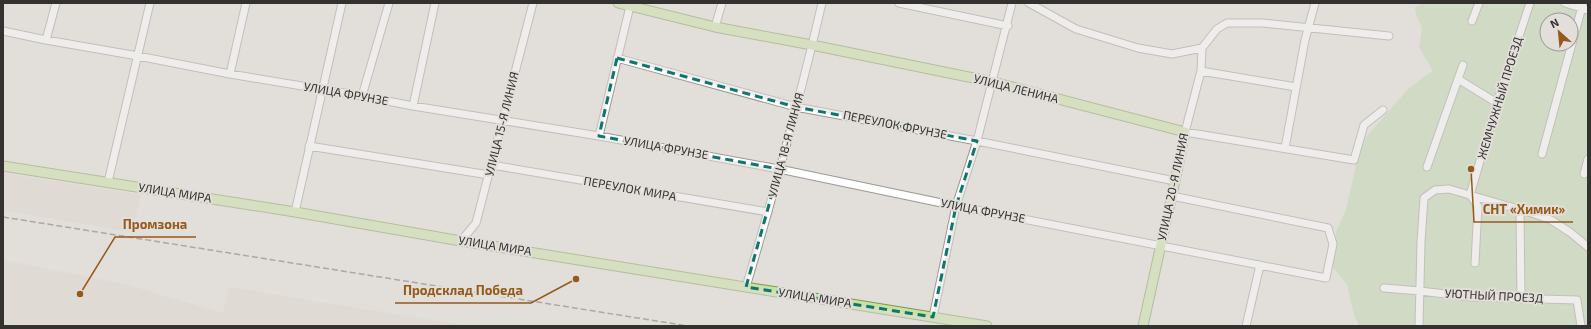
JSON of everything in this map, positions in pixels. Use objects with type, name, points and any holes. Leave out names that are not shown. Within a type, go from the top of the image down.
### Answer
[{"type":"main road","name":"УЛИЦА ЛЕНИНА","points":[[618,3],[715,27],[993,82],[1185,132]]},
{"type":"main road","name":"УЛИЦА 20-Я ЛИНИЯ","points":[[1143,326],[1185,132]]},
{"type":"main road","name":"УЛИЦА МИРА","points":[[3,166],[295,212],[461,241],[987,326]]},
{"type":"street","points":[[46,40],[56,3]]},
{"type":"street","points":[[108,182],[150,3]]},
{"type":"street","points":[[230,74],[246,3]]},
{"type":"street","points":[[295,212],[342,3]]},
{"type":"street","points":[[362,96],[388,3]]},
{"type":"street","points":[[413,106],[435,3]]},
{"type":"street","name":"УЛИЦА 15-Я ЛИНИЯ","points":[[461,241],[476,223],[533,3]]},
{"type":"street","points":[[715,27],[722,3]]},
{"type":"street","name":"УЛИЦА 18-Я ЛИНИЯ","points":[[746,287],[768,212],[822,3]]},
{"type":"street","points":[[900,3],[1008,26]]},
{"type":"street","points":[[933,317],[956,206],[977,141],[1008,26],[1012,3]]},
{"type":"street","points":[[1029,3],[1076,29],[1138,48],[1172,54],[1202,48],[1218,29],[1227,23],[1263,23],[1389,36]]},
{"type":"street","points":[[1285,148],[1308,28],[1315,3]]},
{"type":"street","points":[[1472,21],[1479,3]]},
{"type":"street","name":"ЖЕМЧУЖНЫЙ ПРОЕЗД","points":[[1470,195],[1497,102],[1530,3]]},
{"type":"street","points":[[1542,154],[1584,7],[1565,3]]},
{"type":"street","points":[[599,136],[630,6]]},
{"type":"street","name":"УЛИЦА ФРУНЗЕ","points":[[3,31],[230,74],[413,106],[599,136],[779,169],[956,206],[1326,278],[1333,244],[1328,228],[1172,196]]},
{"type":"street","name":"УЛИЦА 20-Я ЛИНИЯ","points":[[1185,132],[1200,71],[1202,48]]},
{"type":"street","name":"ПЕРЕУЛОК ФРУНЗЕ","points":[[617,58],[796,107],[977,141],[1175,181]]},
{"type":"street","points":[[1427,167],[1463,65]]},
{"type":"street","points":[[1200,71],[1296,87]]},
{"type":"street","points":[[1458,79],[1497,102]]},
{"type":"street","name":"УЛИЦА ЛЕНИНА","points":[[1185,132],[1354,160],[1364,125],[1383,110]]},
{"type":"street","points":[[309,146],[489,175]]},
{"type":"street","points":[[1584,174],[1588,160]]},
{"type":"street","name":"ПЕРЕУЛОК МИРА","points":[[492,165],[768,212]]},
{"type":"street","points":[[1419,326],[1421,242],[1424,198],[1435,190],[1449,189],[1551,220],[1571,233],[1588,247]]},
{"type":"street","points":[[1470,195],[1478,206],[1475,263]]},
{"type":"street","points":[[1520,210],[1521,299]]},
{"type":"street","points":[[1246,326],[1260,265]]},
{"type":"street","name":"УЮТНЫЙ ПРОЕЗД","points":[[1384,288],[1471,297],[1577,300],[1581,326]]},
{"type":"highlighted area","points":[[617,58],[796,107],[977,141],[956,206],[933,317],[746,287],[779,169],[599,136]]},
{"type":"shaded area","points":[[3,173],[141,195],[132,232],[3,210]]},
{"type":"shaded area","points":[[3,260],[124,284],[223,313],[229,287],[469,326],[9,326],[3,325]]},
{"type":"green space","points":[[1424,3],[1588,3],[1588,326],[1359,326],[1354,315],[1347,284],[1331,265],[1336,232],[1346,210],[1357,160],[1366,137],[1407,90],[1433,71],[1419,47],[1422,28],[1416,15],[1415,7]]},
{"type":"railway","points":[[3,217],[688,326]]},
{"type":"place","name":"СНТ «Химик»","points":[[1471,169]]},
{"type":"place","name":"Продсклад Победа","points":[[576,279]]},
{"type":"place","name":"Промзона","points":[[80,294]]}]
